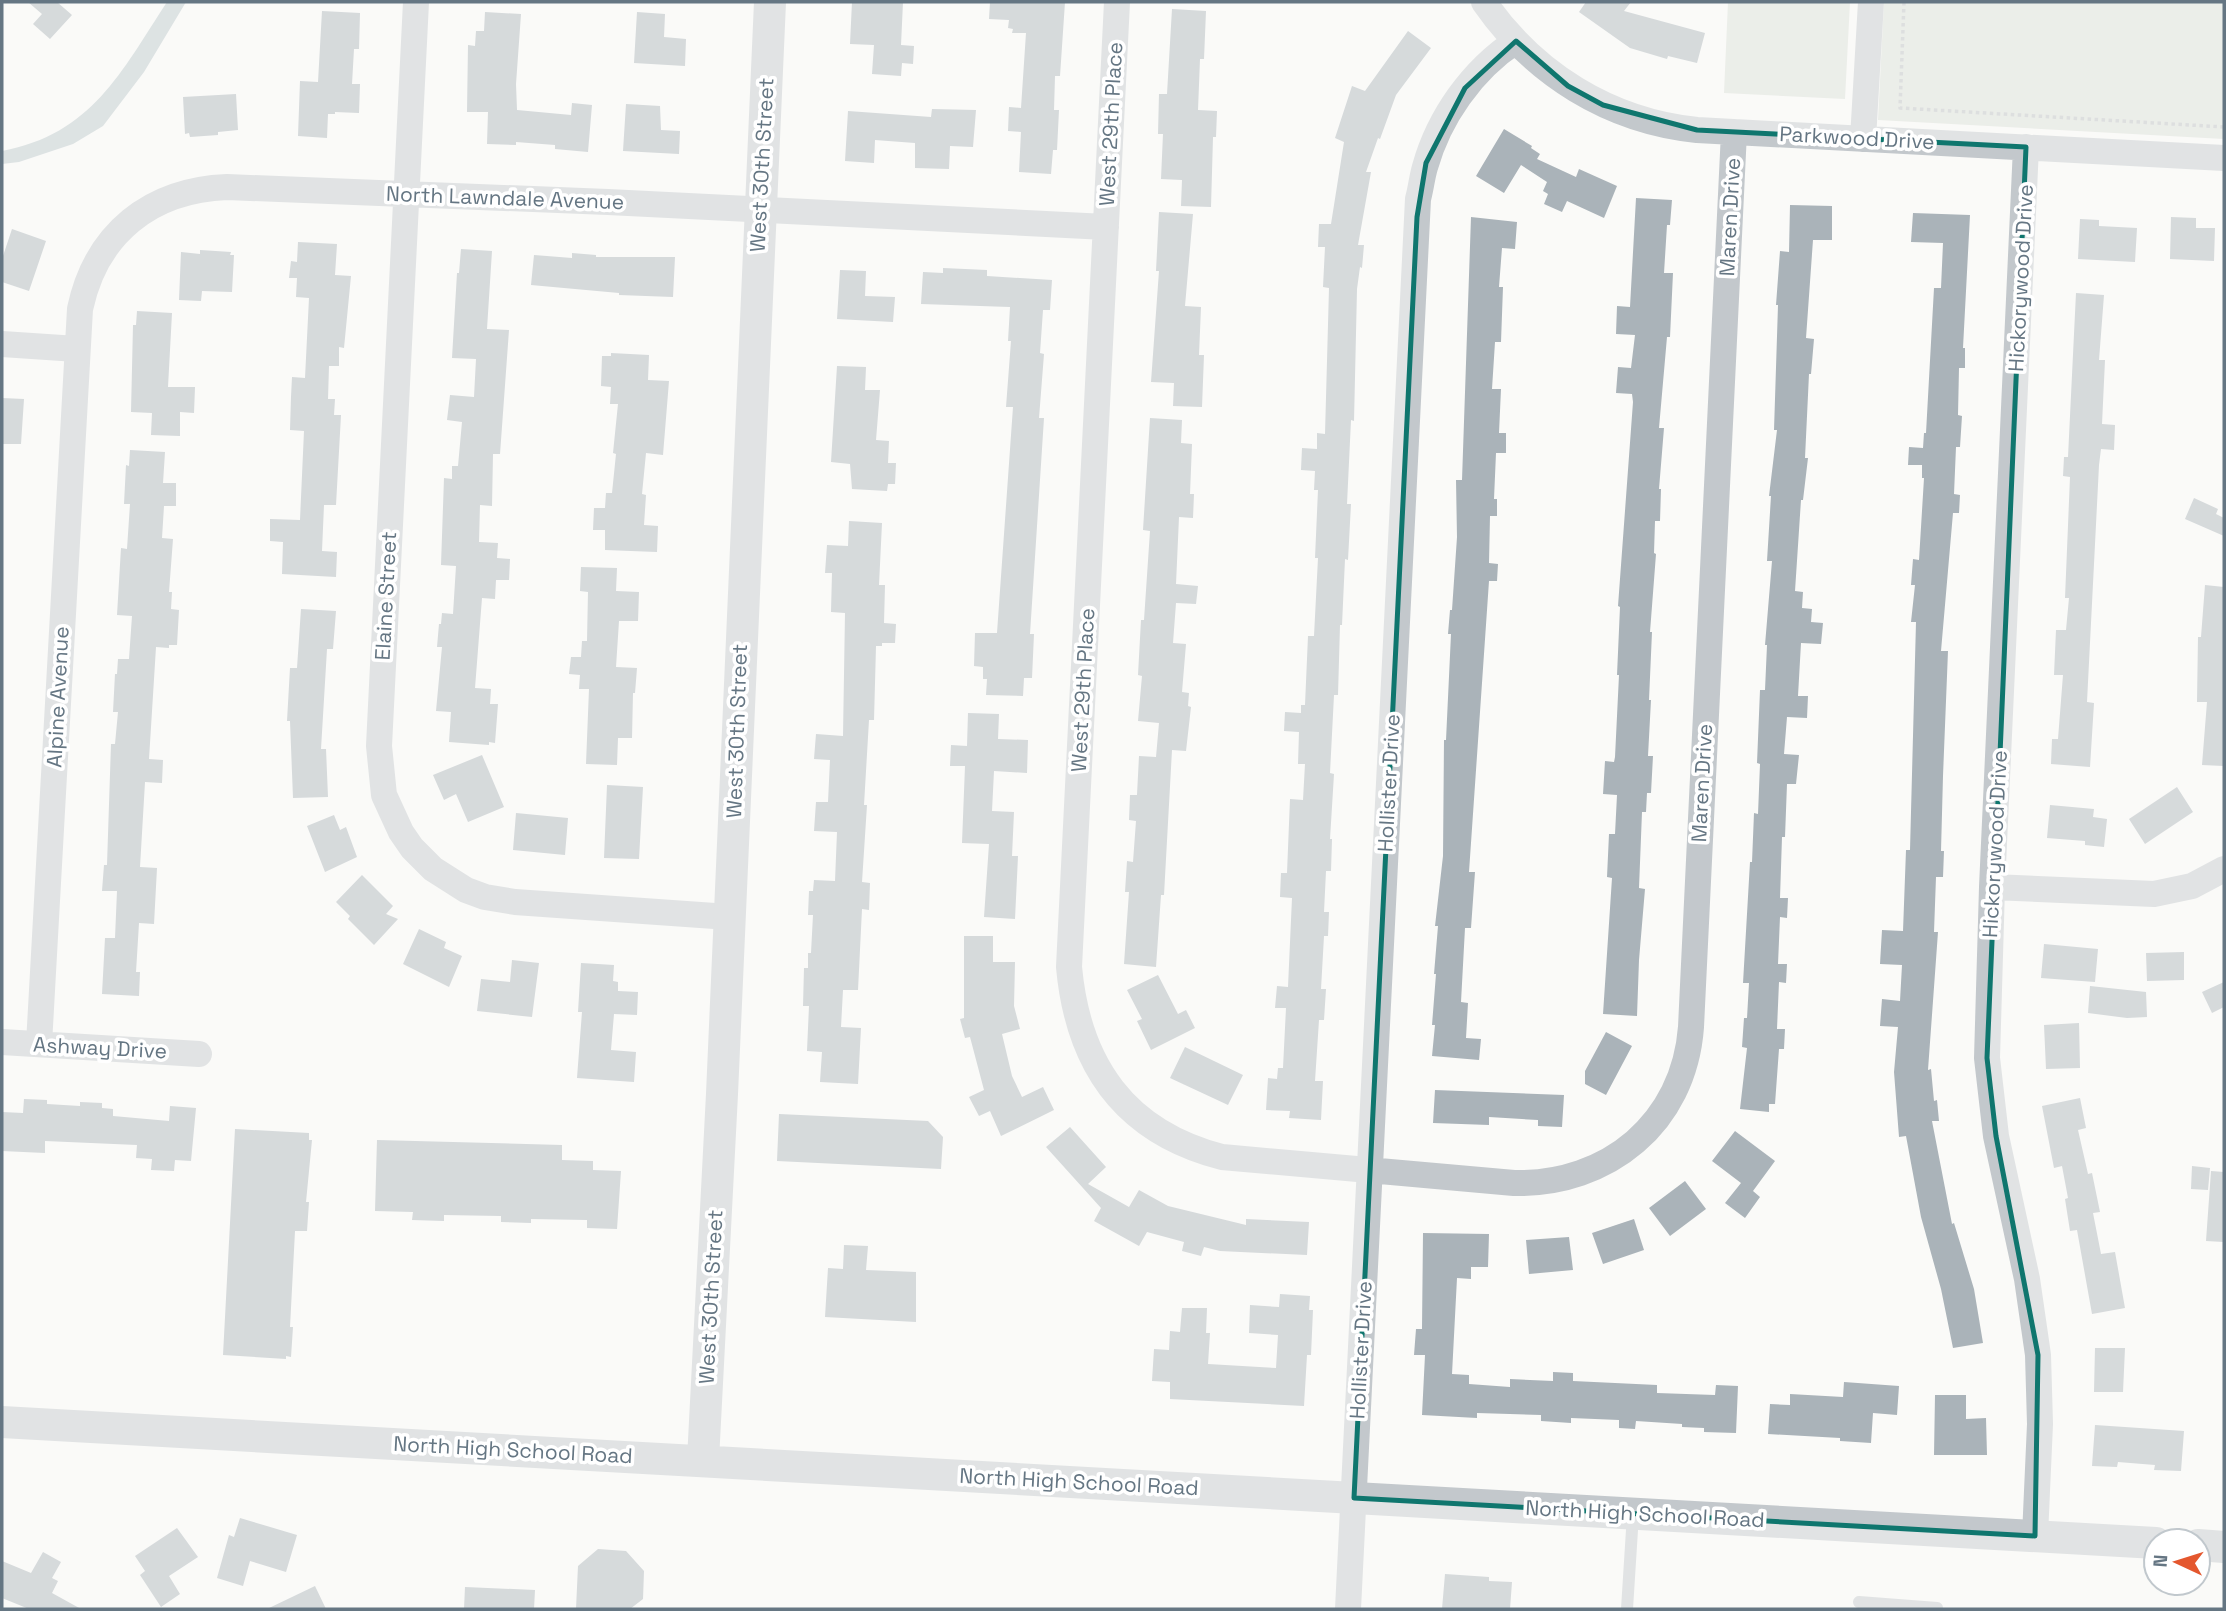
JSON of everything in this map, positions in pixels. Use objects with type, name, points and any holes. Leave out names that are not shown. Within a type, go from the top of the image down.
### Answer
[{"type":"street","name":"Elaine Street","points":[[416,2],[379,746],[384,795],[396,823],[412,848],[433,869],[458,886],[485,897],[515,902],[729,917]]},
{"type":"street","name":"West 30th Street","points":[[703,1460],[770,2]]},
{"type":"street","name":"West 29th Place","points":[[1117,2],[1069,967],[1072,997],[1081,1034],[1098,1070],[1115,1093],[1143,1120],[1177,1141],[1203,1152],[1243,1161],[1370,1171]]},
{"type":"street","points":[[1484,2],[1516,41]]},
{"type":"street","points":[[1863,139],[1871,2]]},
{"type":"street","name":"Parkwood Drive","points":[[1516,41],[1536,62],[1568,86],[1620,113],[1668,126],[1734,132],[2224,158]]},
{"type":"street","name":"Hollister Drive","points":[[1348,1609],[1418,199],[1426,163],[1444,120],[1465,88],[1485,66],[1516,41]]},
{"type":"street","name":"Maren Drive","points":[[1370,1171],[1514,1183],[1572,1177],[1624,1152],[1646,1132],[1669,1101],[1685,1065],[1691,1027],[1734,132]]},
{"type":"street","name":"Hickorywood Drive","points":[[2026,147],[1992,887],[1987,1058],[1996,1136],[2030,1293],[2038,1355],[2040,1424],[2035,1536]]},
{"type":"street","name":"North Lawndale Avenue","points":[[77,349],[82,299],[99,258],[127,222],[161,202],[188,192],[227,187],[759,209],[1106,227]]},
{"type":"street","points":[[2,344],[77,349]]},
{"type":"street","name":"Alpine Avenue","points":[[39,1044],[77,349]]},
{"type":"street","points":[[1992,887],[2154,894],[2192,886],[2224,869]]},
{"type":"street","name":"Ashway Drive","points":[[2,1042],[199,1054]]},
{"type":"street","name":"North High School Road","points":[[2,1422],[2142,1542]]},
{"type":"lane","points":[[1627,1609],[1633,1514]]},
{"type":"lane","points":[[1859,1602],[1937,1608]]},
{"type":"path","points":[[1904,2],[1900,108],[2224,128]]},
{"type":"highlighted area","points":[[1516,41],[1568,86],[1603,105],[1697,130],[2026,147],[1987,1058],[1996,1136],[2038,1355],[2035,1536],[1354,1498],[1417,217],[1426,163],[1465,88]]},
{"type":"shaded area","points":[[167,2],[186,2],[144,72],[103,126],[73,144],[19,162],[2,164],[2,151],[33,143],[82,115],[118,75]]},
{"type":"shaded area","points":[[1728,2],[1850,2],[1845,99],[1724,93]]},
{"type":"shaded area","points":[[1884,2],[2224,2],[2224,139],[1878,120]]},
{"type":"building","points":[[28,2],[57,2],[72,15],[50,39],[33,24],[42,14]]},
{"type":"building","points":[[852,2],[903,2],[901,45],[914,46],[913,64],[902,63],[901,76],[872,74],[874,45],[850,44]]},
{"type":"building","points":[[990,2],[1065,2],[1060,76],[1055,76],[1054,110],[1059,110],[1057,150],[1053,150],[1051,174],[1019,172],[1021,132],[1008,131],[1009,107],[1021,108],[1026,33],[1012,33],[1013,29],[1008,28],[1009,20],[989,19]]},
{"type":"building","points":[[1586,2],[1631,2],[1624,11],[1705,33],[1697,63],[1668,56],[1667,59],[1630,48],[1579,12]]},
{"type":"building","points":[[1172,9],[1206,11],[1204,59],[1200,59],[1198,110],[1217,111],[1216,137],[1213,137],[1211,207],[1181,206],[1182,180],[1161,179],[1163,134],[1158,134],[1159,94],[1167,94]]},
{"type":"building","points":[[322,11],[360,13],[359,49],[354,49],[352,84],[360,84],[359,113],[328,114],[327,138],[298,136],[300,81],[318,82]]},
{"type":"building","points":[[485,12],[521,14],[517,110],[571,115],[572,103],[592,105],[588,152],[555,149],[555,145],[516,142],[516,145],[487,144],[488,112],[467,112],[468,45],[475,46],[476,31],[484,31]]},
{"type":"building","points":[[637,12],[665,14],[664,37],[686,39],[685,66],[634,63]]},
{"type":"building","points":[[1408,31],[1431,48],[1396,95],[1380,139],[1378,138],[1366,172],[1371,172],[1358,245],[1364,245],[1357,289],[1354,421],[1351,420],[1347,504],[1351,504],[1340,625],[1338,695],[1334,695],[1330,773],[1334,774],[1331,871],[1326,871],[1324,912],[1329,912],[1328,936],[1324,936],[1321,989],[1326,989],[1324,1020],[1319,1020],[1315,1081],[1323,1081],[1321,1120],[1289,1118],[1290,1111],[1266,1110],[1268,1078],[1277,1079],[1278,1068],[1283,1068],[1286,1008],[1275,1008],[1277,986],[1288,987],[1292,898],[1280,897],[1281,873],[1287,873],[1290,799],[1303,800],[1305,764],[1298,764],[1299,732],[1284,731],[1285,712],[1301,713],[1301,705],[1305,705],[1308,636],[1314,636],[1318,490],[1314,490],[1315,471],[1301,470],[1302,448],[1317,449],[1317,433],[1325,434],[1329,288],[1323,287],[1325,247],[1318,247],[1319,224],[1331,224],[1344,142],[1335,138],[1352,86],[1365,91]]},
{"type":"building","points":[[236,94],[238,130],[218,132],[218,135],[190,137],[189,133],[185,134],[183,97]]},
{"type":"building","points":[[626,104],[660,106],[661,130],[680,131],[679,154],[623,151]]},
{"type":"building","points":[[932,109],[976,110],[973,147],[950,146],[949,169],[915,168],[915,143],[875,140],[874,163],[845,161],[848,111],[931,117]]},
{"type":"building","points":[[1504,129],[1532,146],[1531,148],[1540,154],[1537,159],[1576,177],[1579,169],[1617,186],[1604,218],[1567,201],[1562,212],[1544,204],[1548,194],[1543,191],[1547,182],[1521,165],[1504,193],[1476,176]]},
{"type":"building","points":[[1636,198],[1672,200],[1670,225],[1667,225],[1664,273],[1673,273],[1670,337],[1667,337],[1659,428],[1664,428],[1659,489],[1660,521],[1655,521],[1656,554],[1650,632],[1648,756],[1653,756],[1651,793],[1647,793],[1646,812],[1642,812],[1639,888],[1645,889],[1637,1016],[1603,1014],[1612,878],[1607,877],[1609,834],[1615,834],[1617,795],[1603,794],[1605,761],[1614,762],[1615,757],[1619,675],[1618,606],[1633,402],[1632,394],[1616,393],[1618,367],[1631,368],[1635,335],[1616,334],[1617,306],[1630,307]]},
{"type":"building","points":[[1790,205],[1832,206],[1832,240],[1813,240],[1806,338],[1814,339],[1809,374],[1805,458],[1808,458],[1801,500],[1795,591],[1803,592],[1802,608],[1812,609],[1811,622],[1823,623],[1821,644],[1801,643],[1798,696],[1808,696],[1807,718],[1787,717],[1784,754],[1799,755],[1796,784],[1787,784],[1785,837],[1782,837],[1780,898],[1788,898],[1787,918],[1780,917],[1778,964],[1787,964],[1786,983],[1779,982],[1777,1029],[1785,1029],[1784,1049],[1779,1049],[1775,1104],[1769,1104],[1769,1112],[1740,1109],[1747,1048],[1742,1047],[1749,983],[1743,983],[1754,813],[1758,814],[1760,690],[1765,690],[1765,645],[1772,561],[1767,561],[1769,496],[1777,430],[1774,430],[1776,305],[1780,251],[1789,252]]},
{"type":"building","points":[[1159,212],[1193,214],[1185,306],[1201,307],[1199,355],[1204,355],[1202,407],[1173,406],[1174,383],[1151,382],[1159,271],[1156,271]]},
{"type":"building","points":[[1913,213],[1970,215],[1963,348],[1965,368],[1959,368],[1958,415],[1962,416],[1960,447],[1956,447],[1954,494],[1960,495],[1959,513],[1953,513],[1941,651],[1948,651],[1941,851],[1944,851],[1943,877],[1936,877],[1934,932],[1938,932],[1928,1070],[1931,1069],[1934,1101],[1937,1100],[1939,1121],[1932,1121],[1952,1224],[1954,1223],[1974,1289],[1983,1343],[1953,1348],[1941,1289],[1921,1217],[1906,1136],[1899,1137],[1894,1072],[1898,1027],[1880,1026],[1882,999],[1900,1001],[1902,965],[1880,964],[1882,930],[1903,931],[1906,850],[1910,850],[1916,622],[1911,622],[1915,585],[1911,585],[1913,559],[1919,560],[1924,478],[1922,465],[1908,465],[1909,447],[1923,448],[1926,433],[1934,288],[1941,288],[1943,243],[1911,242]]},
{"type":"building","points":[[1471,217],[1517,222],[1515,249],[1502,248],[1499,287],[1503,287],[1501,342],[1495,342],[1492,389],[1501,389],[1499,433],[1506,433],[1506,453],[1496,453],[1494,499],[1497,499],[1497,516],[1490,516],[1489,563],[1498,564],[1497,581],[1489,581],[1469,872],[1475,872],[1471,928],[1465,928],[1461,1002],[1468,1003],[1466,1038],[1481,1039],[1479,1060],[1432,1056],[1438,926],[1435,926],[1443,856],[1444,740],[1451,634],[1448,634],[1457,537],[1456,480],[1462,480]]},
{"type":"building","points":[[2171,217],[2196,218],[2196,228],[2215,228],[2214,261],[2170,259]]},
{"type":"building","points":[[2080,219],[2099,220],[2099,226],[2137,228],[2135,262],[2078,259]]},
{"type":"building","points":[[12,229],[46,241],[29,291],[2,282],[2,259]]},
{"type":"building","points":[[298,242],[337,244],[335,275],[351,276],[344,348],[339,347],[339,366],[329,366],[328,399],[335,399],[334,415],[341,415],[336,505],[324,505],[322,551],[337,552],[336,577],[282,574],[283,542],[270,541],[270,519],[300,520],[304,431],[290,430],[291,397],[292,377],[305,378],[309,298],[296,297],[297,278],[289,278],[291,261],[297,262]]},
{"type":"building","points":[[461,249],[492,251],[487,329],[509,330],[500,454],[493,454],[492,506],[480,505],[479,542],[498,543],[497,558],[510,559],[509,580],[496,580],[495,599],[482,598],[475,688],[491,689],[490,704],[498,704],[495,743],[489,742],[489,745],[449,742],[451,712],[436,711],[442,647],[437,647],[439,624],[442,613],[453,614],[456,566],[441,565],[444,478],[452,479],[452,466],[458,466],[462,422],[447,420],[450,395],[474,397],[476,359],[452,358]]},
{"type":"building","points":[[200,250],[231,252],[230,255],[234,255],[232,292],[202,291],[201,301],[179,300],[181,252],[200,254]]},
{"type":"building","points":[[572,253],[596,257],[675,257],[673,297],[619,295],[531,285],[534,255],[572,258]]},
{"type":"building","points":[[943,268],[987,270],[987,276],[1052,280],[1050,310],[1043,310],[1040,353],[1044,354],[1039,418],[1044,418],[1030,634],[1034,634],[1032,678],[1024,678],[1023,696],[986,695],[987,679],[983,679],[983,667],[974,666],[975,633],[997,633],[1013,407],[1006,407],[1011,341],[1008,341],[1010,307],[921,304],[923,272],[943,273]]},
{"type":"building","points":[[840,270],[866,271],[865,296],[895,297],[893,322],[837,319]]},
{"type":"building","points":[[2076,293],[2104,295],[2099,360],[2105,360],[2102,424],[2115,425],[2114,450],[2101,449],[2099,465],[2087,702],[2094,703],[2090,767],[2051,764],[2052,739],[2058,739],[2063,675],[2054,675],[2056,630],[2066,630],[2069,598],[2065,598],[2070,477],[2063,476],[2064,457],[2068,457]]},
{"type":"building","points":[[137,311],[172,313],[168,387],[195,387],[194,413],[180,412],[180,436],[151,435],[152,413],[131,412],[133,325],[136,325]]},
{"type":"building","points":[[611,353],[649,355],[648,380],[669,381],[663,455],[646,453],[642,494],[646,495],[644,525],[658,526],[657,552],[605,550],[605,530],[593,530],[594,508],[605,508],[606,493],[612,493],[616,454],[613,453],[618,404],[610,404],[611,387],[601,386],[602,356],[611,356]]},
{"type":"building","points":[[837,366],[866,367],[865,390],[880,390],[876,440],[889,441],[888,463],[896,463],[895,484],[888,484],[887,491],[852,489],[850,464],[831,462]]},
{"type":"building","points":[[2,398],[24,399],[21,444],[2,444]]},
{"type":"building","points":[[1150,418],[1182,420],[1181,443],[1192,444],[1190,494],[1194,494],[1193,518],[1179,517],[1176,584],[1198,586],[1196,604],[1176,603],[1173,643],[1186,644],[1182,692],[1189,693],[1188,706],[1191,707],[1186,751],[1172,750],[1164,895],[1161,895],[1156,967],[1124,964],[1129,892],[1125,892],[1127,861],[1133,862],[1136,821],[1129,820],[1130,795],[1137,795],[1139,756],[1156,757],[1159,723],[1138,721],[1142,676],[1138,675],[1141,620],[1144,620],[1150,531],[1143,530]]},
{"type":"building","points":[[130,450],[165,452],[163,483],[176,483],[176,506],[164,506],[162,538],[173,539],[169,592],[172,592],[171,609],[179,610],[177,645],[169,645],[169,648],[156,647],[149,759],[163,760],[162,783],[145,782],[140,867],[157,868],[154,924],[139,923],[136,972],[140,972],[139,996],[102,994],[105,938],[115,938],[117,891],[102,891],[104,865],[107,865],[111,744],[115,744],[118,712],[113,712],[115,674],[118,659],[129,659],[132,616],[117,615],[121,548],[127,549],[130,504],[124,504],[126,465],[129,466]]},
{"type":"building","points":[[2194,498],[2218,509],[2216,514],[2224,518],[2224,536],[2185,519]]},
{"type":"building","points":[[849,521],[882,523],[879,585],[885,585],[884,623],[896,624],[895,643],[876,646],[874,720],[869,720],[864,805],[867,805],[862,882],[870,883],[869,910],[862,909],[858,990],[843,990],[841,1027],[861,1028],[858,1084],[820,1082],[822,1052],[807,1051],[809,1006],[803,1006],[804,968],[808,968],[808,953],[811,953],[813,915],[808,915],[809,891],[813,891],[814,880],[835,881],[837,832],[814,831],[816,802],[828,802],[830,760],[814,759],[816,734],[843,736],[845,613],[831,612],[832,573],[825,573],[827,545],[848,546]]},
{"type":"building","points":[[581,567],[617,568],[616,591],[639,592],[638,621],[619,621],[616,667],[637,668],[633,693],[632,738],[618,738],[617,765],[586,764],[589,689],[579,689],[580,675],[569,674],[571,657],[581,657],[582,641],[587,641],[588,592],[580,591]]},
{"type":"building","points":[[2205,585],[2224,587],[2224,766],[2202,765],[2207,702],[2197,702],[2198,637],[2201,637]]},
{"type":"building","points":[[301,609],[336,611],[333,649],[327,649],[321,749],[326,749],[328,797],[293,798],[290,721],[287,721],[290,668],[297,668]]},
{"type":"building","points":[[968,713],[999,714],[998,739],[1028,740],[1027,773],[994,771],[992,811],[1014,812],[1012,856],[1018,856],[1015,919],[984,917],[989,844],[962,843],[965,766],[950,766],[951,745],[967,746]]},
{"type":"building","points":[[482,755],[504,807],[468,822],[456,794],[444,800],[433,775]]},
{"type":"building","points":[[607,785],[643,787],[639,859],[604,858]]},
{"type":"building","points":[[2177,787],[2193,812],[2145,844],[2129,819]]},
{"type":"building","points":[[2050,805],[2094,809],[2093,817],[2107,819],[2104,847],[2085,845],[2085,841],[2047,838]]},
{"type":"building","points":[[516,813],[568,818],[565,855],[513,850]]},
{"type":"building","points":[[334,815],[340,830],[346,827],[357,857],[325,872],[307,826]]},
{"type":"building","points":[[362,875],[393,906],[386,914],[398,919],[374,945],[348,919],[350,916],[336,902]]},
{"type":"building","points":[[419,929],[446,942],[444,948],[462,956],[449,987],[403,964]]},
{"type":"building","points":[[964,936],[993,936],[993,962],[1015,962],[1014,1006],[1020,1029],[1002,1034],[1012,1076],[1022,1097],[1043,1087],[1054,1110],[1001,1136],[990,1111],[979,1116],[969,1097],[984,1090],[970,1037],[965,1038],[960,1019],[964,1018]]},
{"type":"building","points":[[2044,944],[2098,949],[2095,982],[2041,978]]},
{"type":"building","points":[[2184,952],[2184,980],[2147,981],[2146,953]]},
{"type":"building","points":[[512,960],[539,963],[532,1017],[477,1011],[481,979],[510,982]]},
{"type":"building","points":[[581,963],[614,965],[613,981],[618,982],[618,991],[638,992],[637,1015],[614,1014],[611,1050],[636,1052],[634,1082],[577,1078],[582,1012],[578,1012]]},
{"type":"building","points":[[1158,975],[1178,1014],[1186,1010],[1195,1028],[1151,1050],[1137,1021],[1142,1019],[1127,990]]},
{"type":"building","points":[[2224,982],[2224,1007],[2212,1013],[2202,992]]},
{"type":"building","points":[[2090,986],[2146,992],[2147,1017],[2127,1018],[2088,1013]]},
{"type":"building","points":[[2079,1023],[2080,1068],[2046,1069],[2044,1025]]},
{"type":"building","points":[[1606,1032],[1632,1046],[1606,1095],[1585,1084],[1585,1071]]},
{"type":"building","points":[[1185,1047],[1243,1075],[1228,1105],[1170,1078]]},
{"type":"building","points":[[1435,1090],[1564,1095],[1562,1127],[1538,1126],[1538,1120],[1489,1117],[1489,1125],[1433,1123]]},
{"type":"building","points":[[2080,1098],[2086,1128],[2078,1130],[2088,1174],[2092,1173],[2100,1212],[2093,1213],[2101,1254],[2115,1252],[2125,1308],[2092,1314],[2077,1230],[2070,1231],[2062,1166],[2054,1168],[2042,1106]]},
{"type":"building","points":[[24,1099],[47,1100],[47,1104],[80,1106],[80,1102],[102,1103],[102,1108],[113,1109],[113,1116],[169,1121],[170,1106],[196,1108],[191,1161],[175,1160],[174,1171],[151,1170],[152,1159],[136,1158],[137,1145],[45,1141],[45,1153],[2,1151],[2,1112],[23,1113]]},
{"type":"building","points":[[779,1114],[928,1121],[943,1137],[941,1169],[777,1161]]},
{"type":"building","points":[[1070,1127],[1106,1167],[1088,1184],[1129,1207],[1139,1190],[1168,1206],[1246,1225],[1246,1219],[1309,1222],[1307,1255],[1220,1251],[1204,1247],[1201,1256],[1182,1251],[1184,1242],[1147,1232],[1139,1246],[1094,1221],[1101,1208],[1046,1147]]},
{"type":"building","points":[[235,1129],[309,1133],[309,1140],[312,1140],[306,1202],[309,1202],[307,1231],[295,1231],[291,1357],[286,1356],[286,1359],[223,1355]]},
{"type":"building","points":[[1735,1131],[1775,1161],[1753,1191],[1760,1197],[1745,1218],[1725,1203],[1741,1183],[1712,1161]]},
{"type":"building","points":[[377,1140],[562,1145],[562,1160],[593,1161],[593,1170],[621,1171],[617,1229],[587,1228],[587,1220],[531,1219],[531,1223],[501,1222],[501,1216],[444,1215],[444,1221],[412,1220],[413,1212],[375,1211]]},
{"type":"building","points":[[2192,1166],[2210,1168],[2208,1190],[2191,1189]]},
{"type":"building","points":[[2211,1171],[2224,1172],[2224,1242],[2206,1241]]},
{"type":"building","points":[[1685,1181],[1706,1209],[1670,1236],[1649,1208]]},
{"type":"building","points":[[1634,1219],[1644,1250],[1603,1264],[1592,1233]]},
{"type":"building","points":[[1423,1233],[1489,1234],[1488,1267],[1471,1267],[1471,1279],[1457,1278],[1452,1374],[1469,1375],[1469,1384],[1510,1387],[1510,1379],[1553,1381],[1553,1372],[1573,1373],[1573,1381],[1657,1385],[1657,1393],[1715,1395],[1716,1385],[1738,1386],[1736,1433],[1704,1432],[1704,1428],[1682,1427],[1682,1424],[1636,1421],[1635,1429],[1619,1428],[1619,1420],[1571,1418],[1571,1423],[1541,1421],[1541,1415],[1477,1413],[1477,1418],[1422,1415],[1425,1355],[1414,1355],[1416,1329],[1422,1329]]},
{"type":"building","points":[[1569,1237],[1573,1270],[1529,1274],[1526,1240]]},
{"type":"building","points":[[844,1245],[868,1246],[866,1270],[916,1272],[916,1322],[825,1317],[828,1268],[843,1269]]},
{"type":"building","points":[[1280,1294],[1310,1296],[1309,1310],[1313,1310],[1311,1355],[1307,1355],[1304,1406],[1170,1399],[1170,1382],[1152,1381],[1154,1349],[1169,1350],[1170,1331],[1180,1332],[1182,1308],[1207,1308],[1206,1333],[1210,1333],[1208,1364],[1276,1368],[1278,1335],[1249,1333],[1250,1305],[1279,1307]]},
{"type":"building","points":[[2095,1348],[2125,1348],[2123,1392],[2094,1392]]},
{"type":"building","points":[[1844,1382],[1899,1386],[1897,1415],[1873,1413],[1871,1443],[1840,1441],[1840,1438],[1768,1434],[1770,1404],[1790,1405],[1790,1394],[1843,1397]]},
{"type":"building","points":[[1935,1395],[1966,1395],[1966,1419],[1986,1418],[1987,1455],[1934,1455]]},
{"type":"building","points":[[2095,1425],[2184,1431],[2181,1471],[2154,1470],[2155,1465],[2118,1462],[2117,1467],[2092,1466]]},
{"type":"building","points":[[240,1518],[297,1535],[286,1572],[250,1561],[243,1586],[217,1578],[229,1535],[234,1537]]},
{"type":"building","points":[[177,1528],[198,1557],[169,1576],[180,1594],[161,1607],[140,1575],[145,1571],[135,1556]]},
{"type":"building","points":[[598,1549],[626,1551],[644,1571],[643,1599],[630,1609],[576,1609],[578,1566]]},
{"type":"building","points":[[43,1552],[61,1562],[52,1578],[58,1581],[52,1593],[81,1609],[29,1609],[2,1598],[2,1561],[31,1573]]},
{"type":"building","points":[[1445,1574],[1489,1577],[1489,1581],[1512,1582],[1510,1609],[1442,1609]]},
{"type":"building","points":[[315,1586],[326,1609],[267,1609]]},
{"type":"building","points":[[465,1587],[535,1590],[534,1609],[464,1609]]}]
